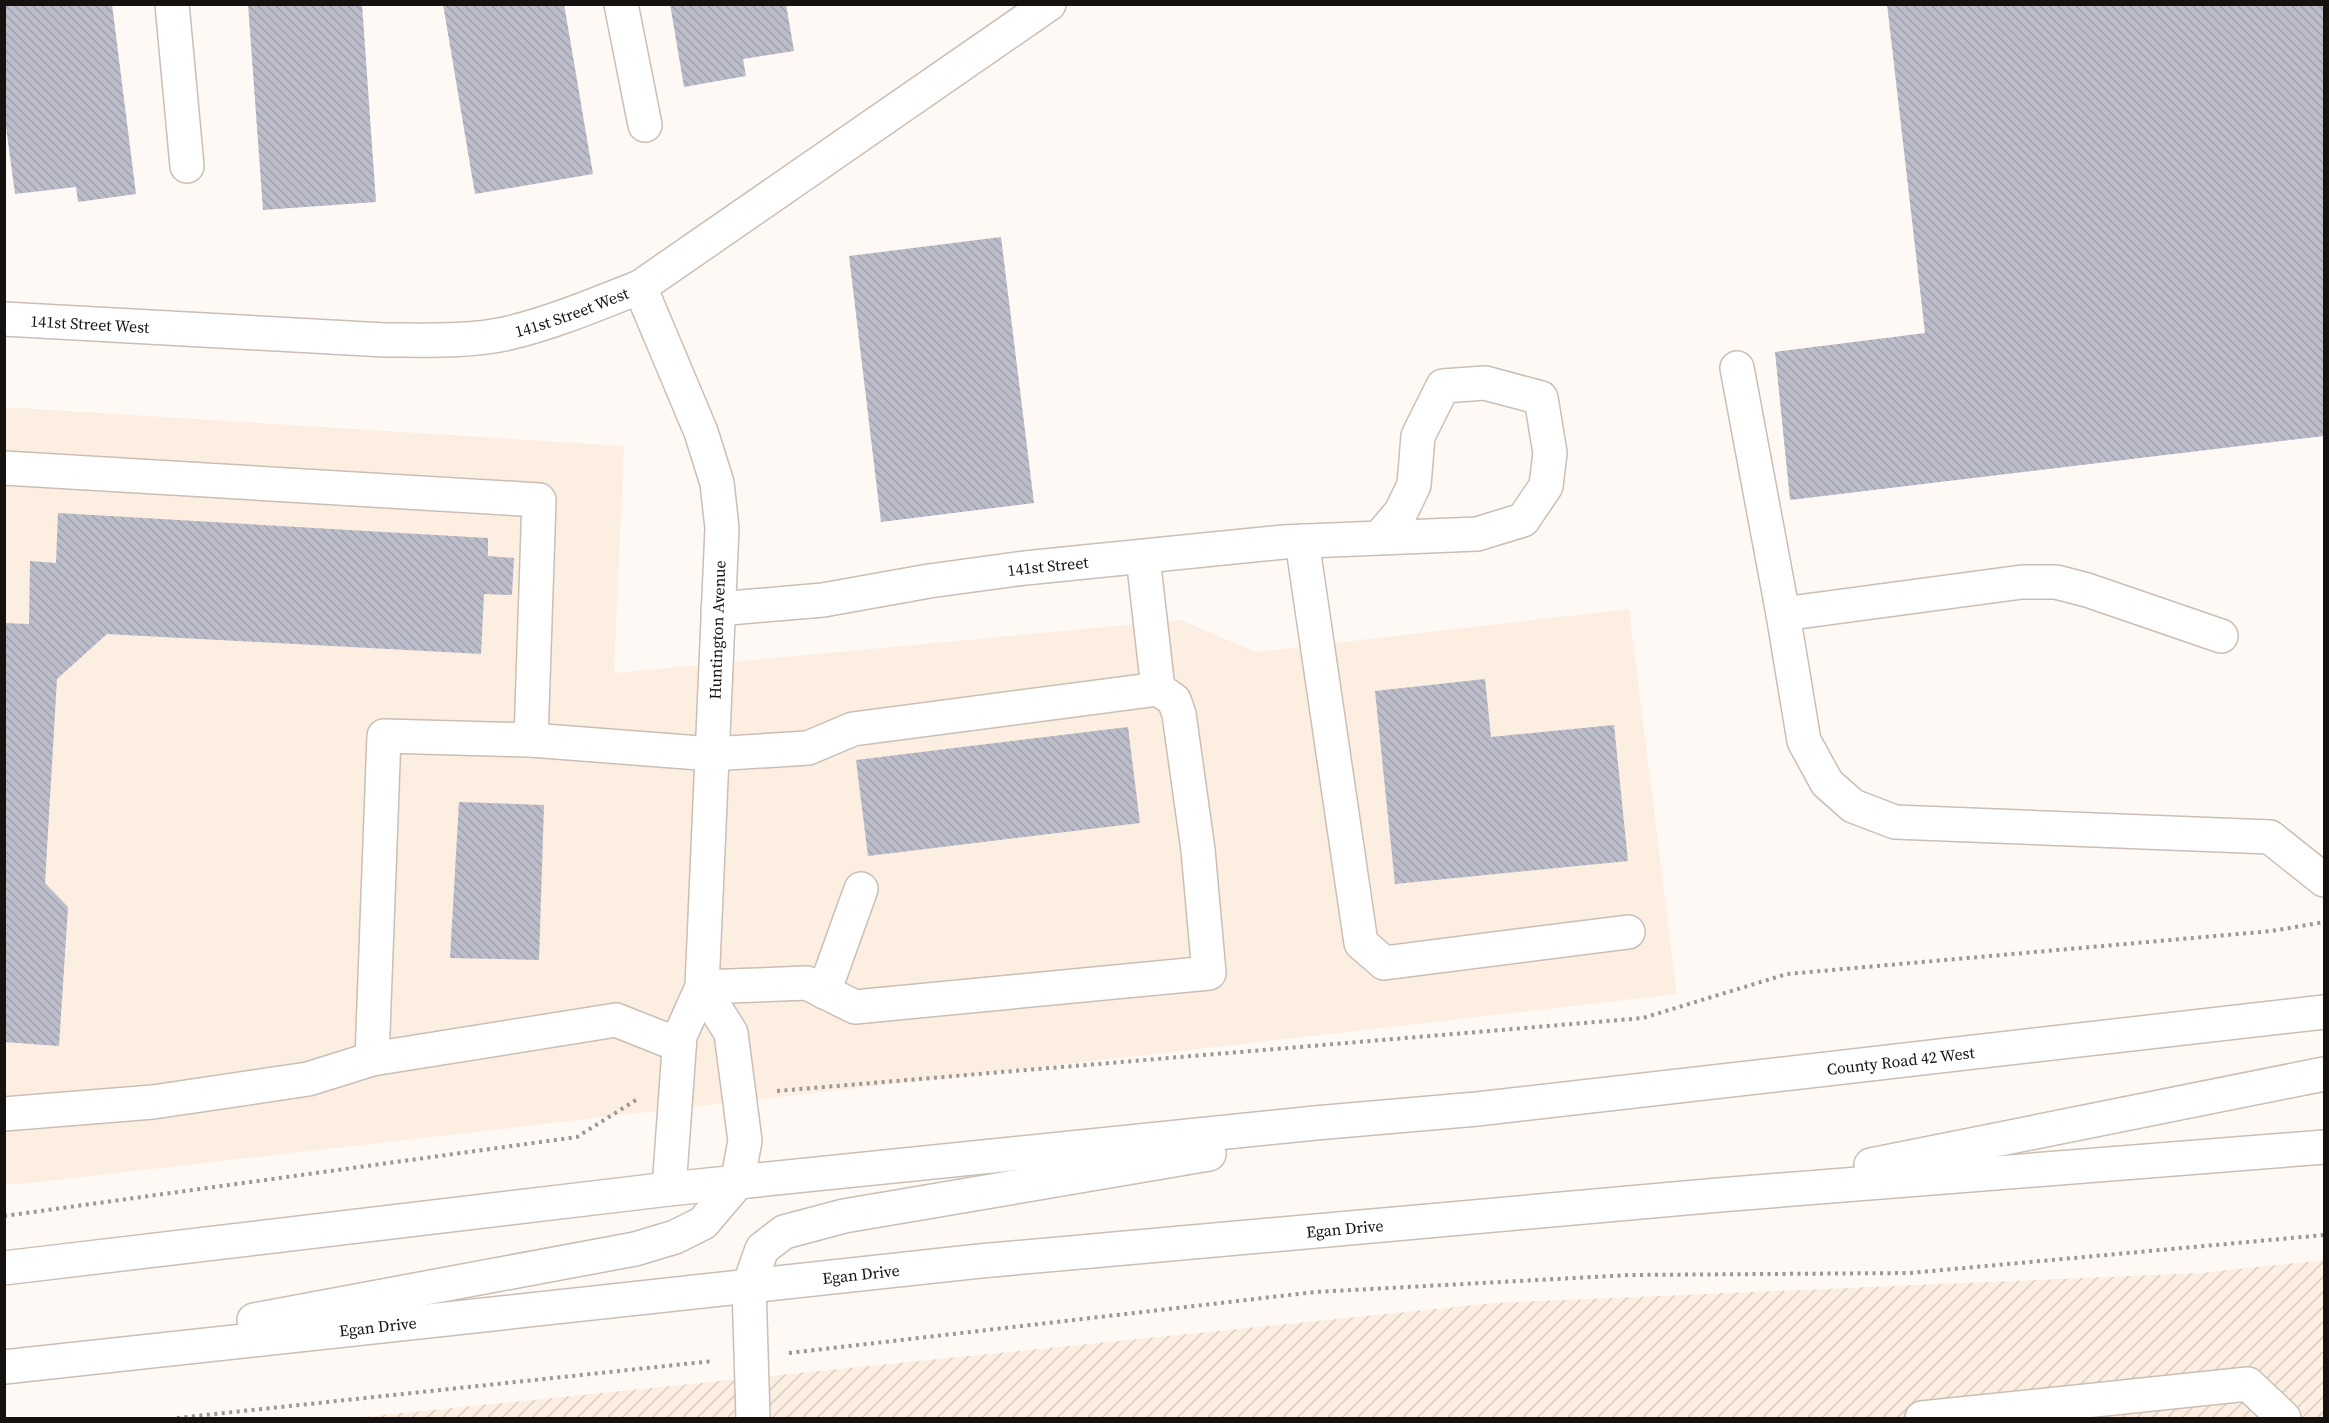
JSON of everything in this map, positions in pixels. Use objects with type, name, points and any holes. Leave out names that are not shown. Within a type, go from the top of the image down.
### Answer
[{"type":"main road","points":[[172,4],[187,166]]},
{"type":"main road","points":[[621,4],[645,125]]},
{"type":"main road","name":"141st Street West","points":[[4,320],[385,340],[448,340],[508,333],[566,315],[640,287],[1049,4]]},
{"type":"main road","name":"Huntington Avenue","points":[[640,287],[701,432],[717,483],[722,528],[702,987],[680,1036],[669,1189]]},
{"type":"main road","points":[[1737,368],[1804,741],[1827,783],[1853,806],[1895,822],[2270,837],[2325,880]]},
{"type":"main road","name":"141st Street","points":[[718,609],[823,600],[928,581],[1143,557],[1302,542],[1477,534],[1523,520],[1546,486],[1550,453],[1541,398],[1485,383],[1443,386],[1419,436],[1414,485],[1401,512],[1379,538]]},
{"type":"main road","points":[[4,468],[539,500],[531,740]]},
{"type":"main road","points":[[1302,542],[1361,943],[1384,963],[1628,932]]},
{"type":"main road","points":[[1143,557],[1158,689]]},
{"type":"main road","points":[[1783,615],[2022,582],[2056,582],[2087,590],[2221,636]]},
{"type":"main road","points":[[372,1059],[384,736],[531,740],[712,754],[808,748],[853,729],[1158,689],[1174,700],[1179,714],[1198,850],[1209,973],[855,1006],[807,983],[702,987]]},
{"type":"main road","points":[[824,992],[861,890]]},
{"type":"main road","points":[[4,1366],[635,1249],[675,1237],[703,1223],[737,1183],[745,1141],[731,1033],[702,987]]},
{"type":"main road","name":"County Road 42 West","points":[[1477,1109],[2325,1012]]},
{"type":"main road","points":[[4,1114],[153,1102],[308,1079],[372,1059],[616,1020],[679,1045]]},
{"type":"main road","points":[[1719,1195],[2325,1074]]},
{"type":"main road","points":[[4,1268],[669,1189],[1315,1123],[1477,1109]]},
{"type":"main road","points":[[753,1419],[749,1286],[762,1249],[784,1232],[844,1216],[1477,1109]]},
{"type":"main road","points":[[1719,1195],[2325,1147]]},
{"type":"main road","name":"Egan Drive","points":[[4,1366],[980,1261],[1719,1195]]},
{"type":"main road","points":[[1922,1419],[2248,1384],[2284,1419]]},
{"type":"path","points":[[738,1092],[812,1089],[1643,1018],[1787,974],[2272,931],[2325,922]]},
{"type":"path","points":[[4,1216],[577,1137],[646,1094],[676,1093]]},
{"type":"path","points":[[177,1419],[751,1357],[1315,1292],[1630,1275],[1910,1273],[2325,1235]]},
{"type":"shaded area","points":[[5,407],[624,446],[614,673],[1180,620],[1256,652],[1629,609],[1677,994],[21,1184],[5,1184]]},
{"type":"shaded area","points":[[2324,1260],[2324,1418],[353,1418],[1495,1303],[2200,1273]]},
{"type":"building","points":[[4,4],[112,4],[136,194],[78,202],[76,187],[15,194],[4,112]]},
{"type":"building","points":[[248,4],[362,4],[376,202],[263,210]]},
{"type":"building","points":[[443,4],[564,4],[593,174],[475,194]]},
{"type":"building","points":[[670,4],[786,4],[794,51],[743,59],[746,76],[684,87]]},
{"type":"building","points":[[1887,4],[2324,4],[2324,436],[1790,500],[1775,352],[1925,333]]},
{"type":"building","points":[[1001,237],[1034,503],[881,522],[849,256]]},
{"type":"building","points":[[58,513],[488,538],[488,556],[514,558],[512,595],[484,594],[481,654],[107,634],[57,679],[45,883],[68,907],[59,1046],[4,1042],[4,623],[29,624],[30,561],[56,563]]},
{"type":"building","points":[[1485,679],[1491,737],[1614,725],[1628,861],[1395,884],[1375,691]]},
{"type":"building","points":[[1128,727],[1140,823],[868,856],[856,760]]},
{"type":"building","points":[[459,802],[544,805],[539,960],[450,958]]}]
